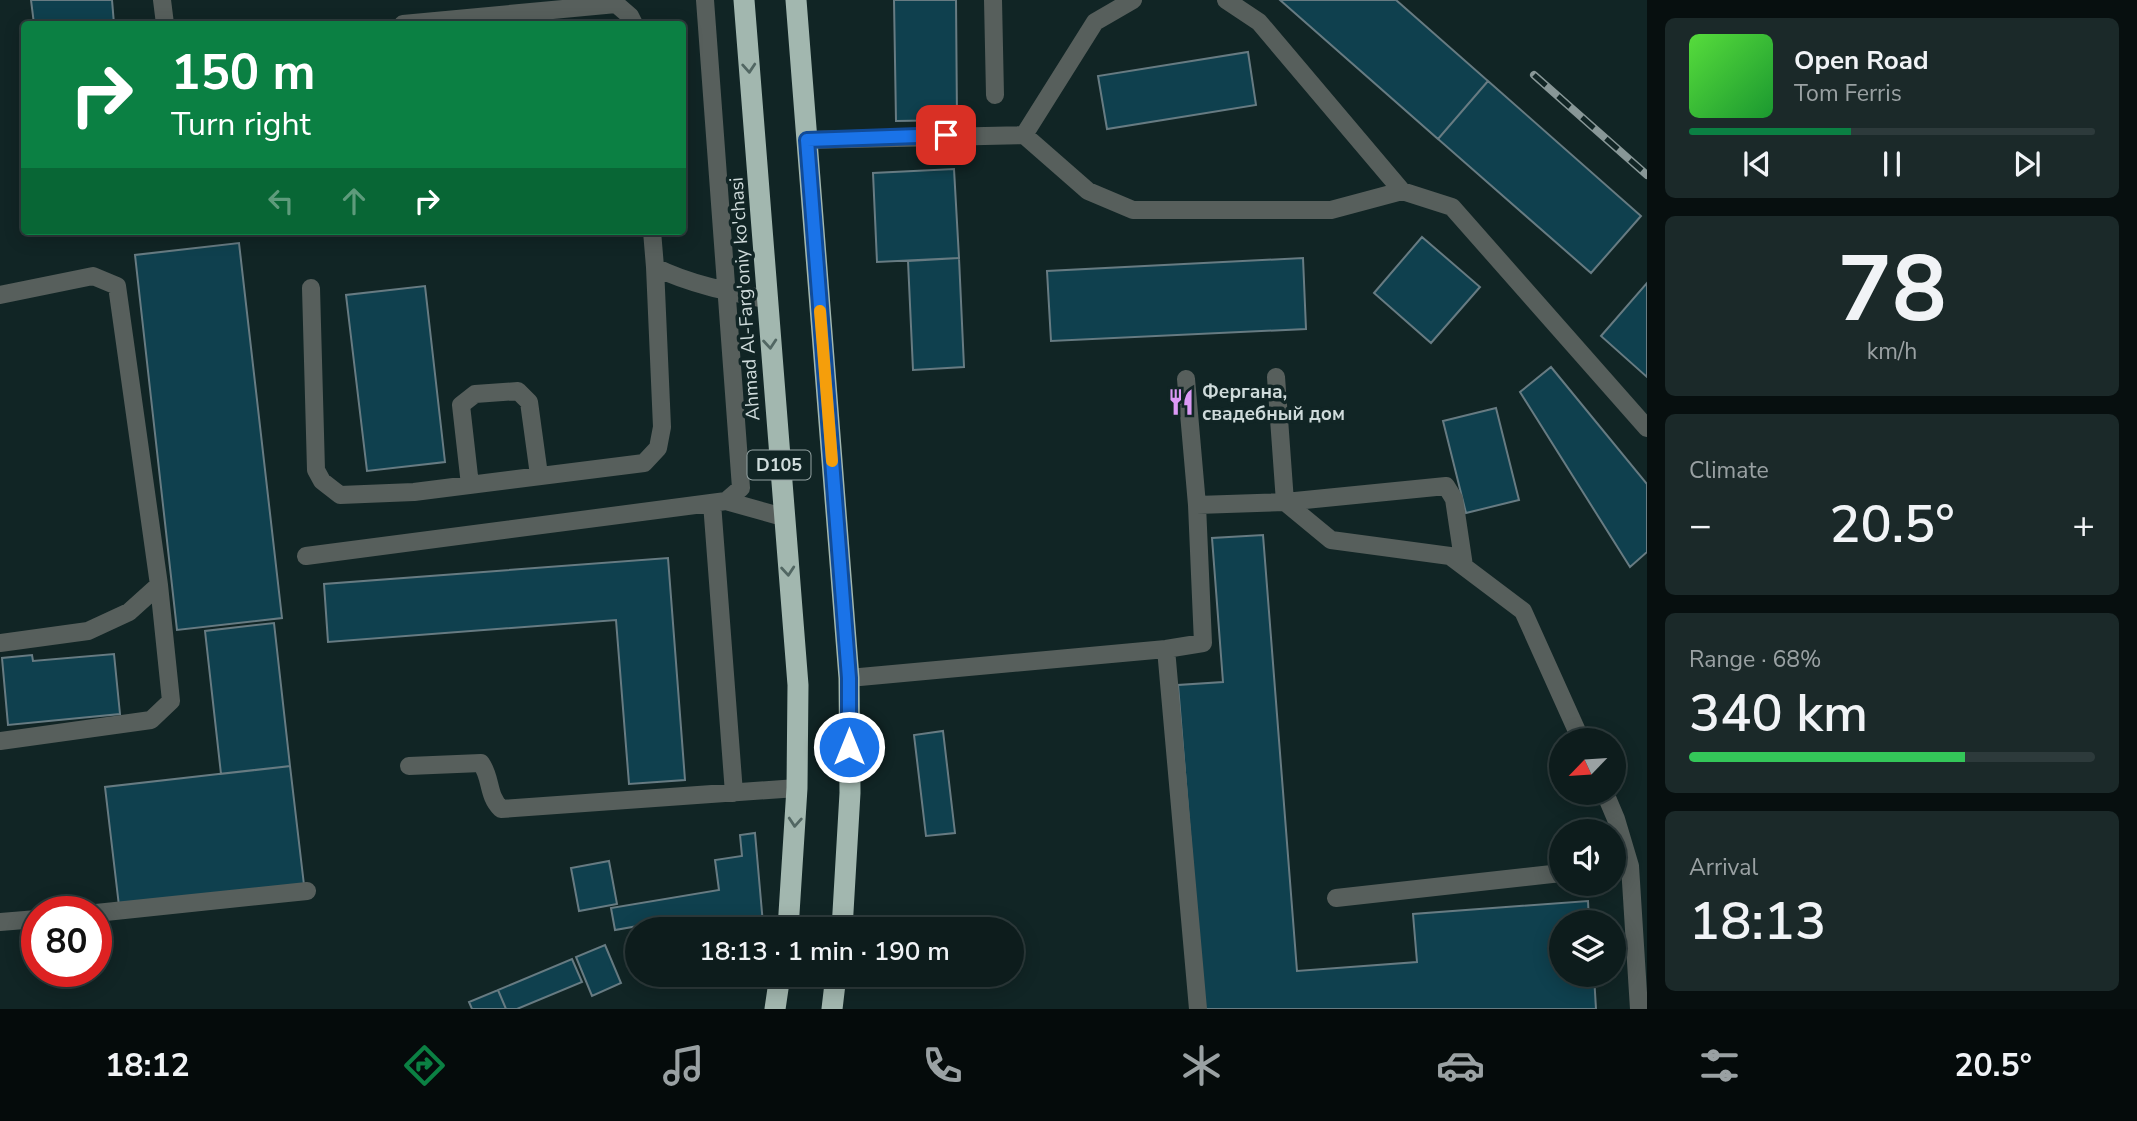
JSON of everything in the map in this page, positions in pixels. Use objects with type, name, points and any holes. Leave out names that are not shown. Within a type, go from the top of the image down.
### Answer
[{"type":"highway","name":"Ahmad Al-Farg'oniy ko'chasi","points":[[744,0],[798,685],[797,788],[789,917]]},
{"type":"highway","name":"D105","points":[[796,0],[849,678],[850,793],[843,917]]},
{"type":"highway","points":[[775,1009],[778,987]]},
{"type":"highway","points":[[832,1009],[835,987]]},
{"type":"lane","points":[[162,0],[165,21]]},
{"type":"lane","points":[[705,0],[741,488],[719,502]]},
{"type":"lane","points":[[993,0],[995,95]]},
{"type":"lane","points":[[1024,135],[1095,22],[1133,0]]},
{"type":"lane","points":[[1226,0],[1259,22],[1402,191],[1452,207],[1647,428]]},
{"type":"lane","points":[[461,21],[616,4],[632,21]]},
{"type":"lane","points":[[807,140],[1024,135],[1088,191],[1133,210],[1331,210],[1402,191]]},
{"type":"lane","points":[[311,288],[316,470],[322,481],[340,495],[470,485],[644,463],[659,447],[662,427],[652,235]]},
{"type":"lane","points":[[655,267],[673,276],[727,292],[766,299]]},
{"type":"lane","points":[[0,295],[93,276],[117,286],[159,585],[170,701],[151,720],[0,741]]},
{"type":"lane","points":[[1276,377],[1285,502],[1331,540],[1450,556],[1523,611],[1576,728]]},
{"type":"lane","points":[[849,678],[1166,649],[1203,643],[1198,505],[1186,379]]},
{"type":"lane","points":[[470,485],[461,405],[475,394],[518,391],[529,402],[539,475]]},
{"type":"lane","points":[[1198,505],[1285,502],[1446,486],[1454,499],[1464,566]]},
{"type":"lane","points":[[719,502],[734,793]]},
{"type":"lane","points":[[306,556],[719,502],[783,517]]},
{"type":"lane","points":[[0,643],[88,631],[129,612],[159,585]]},
{"type":"lane","points":[[1166,649],[1198,1009]]},
{"type":"lane","points":[[409,766],[481,763],[487,772],[491,799],[501,809],[797,788]]},
{"type":"lane","points":[[1336,898],[1549,874]]},
{"type":"lane","points":[[112,910],[307,891]]},
{"type":"lane","points":[[1625,896],[1639,1009]]},
{"type":"lane","points":[[0,922],[21,920]]},
{"type":"building","points":[[31,0],[112,0],[114,21],[34,21]]},
{"type":"building","points":[[894,0],[956,0],[957,120],[896,121]]},
{"type":"building","points":[[1280,0],[1396,0],[1488,81],[1438,139]]},
{"type":"building","points":[[1248,52],[1256,105],[1107,129],[1098,76]]},
{"type":"building","points":[[1488,81],[1641,216],[1591,273],[1438,139]]},
{"type":"building","points":[[954,169],[959,258],[877,262],[873,173]]},
{"type":"building","points":[[1422,237],[1480,287],[1431,343],[1374,293]]},
{"type":"building","points":[[239,243],[282,618],[177,630],[135,255]]},
{"type":"building","points":[[959,258],[964,367],[913,370],[908,261]]},
{"type":"building","points":[[1303,258],[1306,329],[1051,341],[1047,271]]},
{"type":"building","points":[[1647,283],[1647,377],[1601,336]]},
{"type":"building","points":[[425,286],[445,462],[367,471],[346,295]]},
{"type":"building","points":[[1551,367],[1647,484],[1647,552],[1630,567],[1520,392]]},
{"type":"building","points":[[1496,408],[1519,500],[1466,513],[1443,421]]},
{"type":"building","points":[[1263,535],[1297,971],[1417,962],[1413,914],[1588,901],[1588,910],[1549,910],[1549,987],[1595,987],[1596,1009],[1204,1009],[1178,685],[1223,682],[1212,538]]},
{"type":"building","points":[[668,558],[685,780],[629,784],[616,620],[328,642],[324,584]]},
{"type":"building","points":[[274,623],[290,766],[221,774],[205,631]]},
{"type":"building","points":[[114,654],[120,714],[8,725],[2,658],[32,655],[33,661]]},
{"type":"building","points":[[943,731],[955,833],[926,836],[914,735]]},
{"type":"building","points":[[290,766],[304,885],[119,906],[105,787]]},
{"type":"building","points":[[755,833],[762,917],[625,917],[625,928],[615,930],[611,908],[719,890],[715,860],[742,856],[740,835]]},
{"type":"building","points":[[609,861],[617,904],[579,911],[571,868]]},
{"type":"building","points":[[605,945],[621,983],[592,996],[576,957]]},
{"type":"building","points":[[572,959],[582,982],[517,1009],[506,1009],[498,990]]},
{"type":"building","points":[[498,990],[506,1009],[472,1009],[469,1002]]},
{"type":"railway","points":[[1534,75],[1647,175]]},
{"type":"slow traffic","points":[[820,311],[832,461]]},
{"type":"place","name":"Фергана, свадебный дом","points":[[1181,402]]},
{"type":"route","points":[[849,747],[849,678],[807,140],[946,135]]}]
